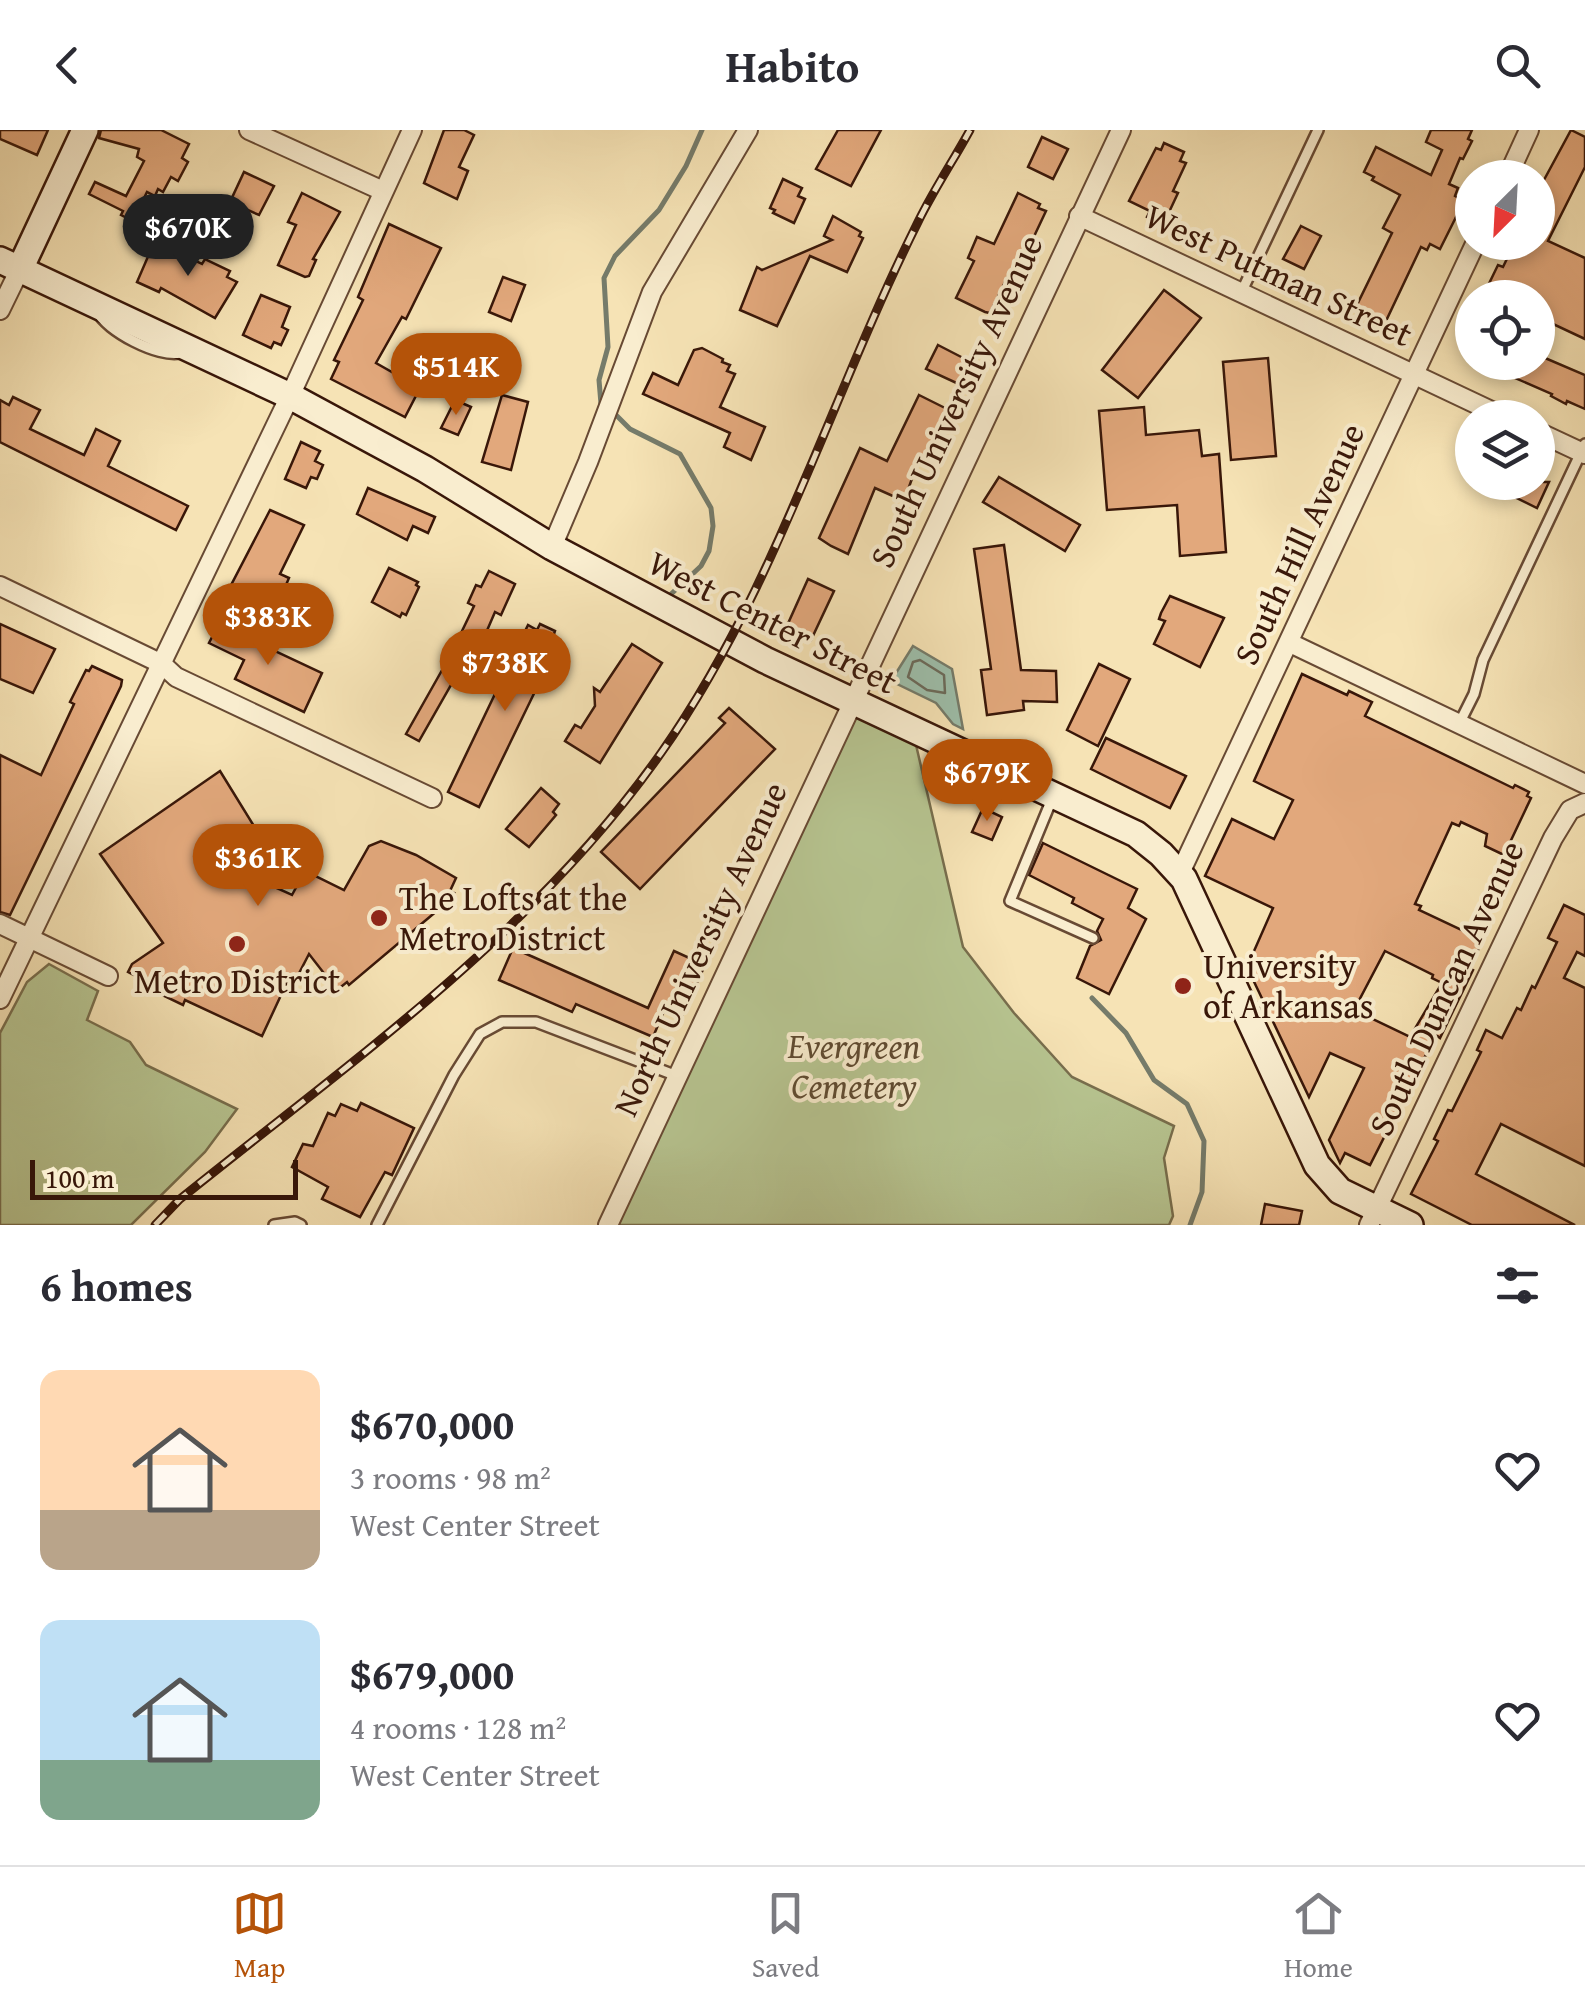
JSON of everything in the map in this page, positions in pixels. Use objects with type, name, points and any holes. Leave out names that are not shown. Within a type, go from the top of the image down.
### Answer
[{"type":"street","points":[[0,310],[10,264],[85,130]]},
{"type":"street","points":[[249,130],[383,191]]},
{"type":"street","points":[[0,999],[290,396],[412,130]]},
{"type":"street","points":[[552,548],[652,292],[748,130]]},
{"type":"street","name":"South University Avenue","points":[[851,701],[1121,130]]},
{"type":"street","points":[[1515,160],[1529,130]]},
{"type":"street","name":"West Putman Street","points":[[1078,216],[1467,400]]},
{"type":"street","name":"South Hill Avenue","points":[[1180,873],[1468,260]]},
{"type":"street","name":"West Center Street","points":[[10,264],[290,396],[425,469],[552,548],[765,660],[1136,834],[1180,873],[1317,1165],[1340,1191],[1373,1218],[1410,1225]]},
{"type":"street","points":[[1555,439],[1584,450]]},
{"type":"street","points":[[0,586],[162,664],[176,677],[432,798]]},
{"type":"street","points":[[1290,643],[1585,784]]},
{"type":"street","name":"North University Avenue","points":[[608,1225],[851,701]]},
{"type":"street","name":"South Duncan Avenue","points":[[1373,1218],[1553,838],[1570,810],[1585,803]]},
{"type":"street","points":[[0,924],[108,976]]},
{"type":"lane","points":[[1242,293],[1318,130]]},
{"type":"lane","points":[[1458,725],[1474,694],[1482,660],[1584,450]]},
{"type":"lane","points":[[1053,797],[1010,901],[1093,938]]},
{"type":"lane","points":[[377,1225],[454,1075],[480,1034],[502,1022],[536,1022],[677,1076]]},
{"type":"lane","points":[[274,1225],[301,1225]]},
{"type":"green space","name":"Evergreen Cemetery","points":[[851,701],[913,732],[963,947],[1014,1013],[1072,1077],[1174,1126],[1164,1158],[1173,1216],[1169,1225],[608,1225]]},
{"type":"green space","points":[[49,964],[98,991],[87,1020],[130,1042],[146,1065],[237,1109],[205,1152],[131,1225],[0,1225],[0,1033],[27,982]]},
{"type":"water","points":[[913,646],[952,669],[963,729],[953,724],[936,703],[891,681]]},
{"type":"building","points":[[0,130],[48,130],[37,155],[0,139]]},
{"type":"building","points":[[101,130],[161,130],[189,144],[182,158],[188,162],[178,181],[171,177],[163,192],[158,189],[155,196],[147,192],[133,221],[121,215],[123,211],[89,194],[95,182],[126,196],[144,161],[137,157],[139,149],[99,138]]},
{"type":"building","points":[[444,130],[464,130],[474,135],[459,167],[468,171],[457,199],[424,183]]},
{"type":"building","points":[[838,130],[881,130],[851,186],[816,169]]},
{"type":"building","points":[[1431,130],[1472,130],[1468,139],[1472,141],[1463,159],[1455,160],[1449,184],[1455,187],[1455,219],[1440,249],[1430,244],[1427,250],[1421,247],[1385,323],[1355,309],[1392,233],[1383,228],[1400,195],[1364,172],[1376,147],[1431,175],[1442,150],[1426,142]]},
{"type":"building","points":[[1571,130],[1585,137],[1585,167],[1555,227],[1555,160]]},
{"type":"building","points":[[1042,137],[1068,149],[1053,179],[1028,167]]},
{"type":"building","points":[[1164,143],[1184,152],[1180,161],[1186,163],[1163,225],[1147,217],[1150,211],[1129,201],[1156,148],[1161,150]]},
{"type":"building","points":[[244,172],[274,186],[259,215],[230,202]]},
{"type":"building","points":[[783,179],[802,188],[798,196],[805,199],[794,223],[770,208]]},
{"type":"building","points":[[302,193],[340,212],[313,259],[316,260],[309,276],[305,277],[278,265],[296,225],[288,222]]},
{"type":"building","points":[[1018,193],[1046,211],[1013,281],[1007,278],[990,313],[985,312],[956,298],[974,261],[968,258],[977,237],[994,244]]},
{"type":"building","points":[[833,216],[861,232],[859,236],[863,238],[847,272],[810,256],[777,326],[740,310],[757,267],[762,270],[832,240],[824,236]]},
{"type":"building","points":[[389,224],[441,248],[406,319],[402,317],[376,363],[420,388],[405,417],[331,379],[339,362],[334,360],[363,300],[358,297]]},
{"type":"building","points":[[1301,226],[1321,236],[1304,269],[1283,259]]},
{"type":"building","points":[[1555,244],[1585,258],[1585,339],[1555,325],[1555,280],[1491,280],[1498,265],[1503,267],[1506,260],[1555,260]]},
{"type":"building","points":[[153,245],[202,264],[205,259],[230,271],[227,277],[237,282],[215,318],[161,288],[159,292],[137,282]]},
{"type":"building","points":[[503,277],[525,285],[511,321],[489,312]]},
{"type":"building","points":[[1164,290],[1201,318],[1138,398],[1102,370]]},
{"type":"building","points":[[261,295],[290,307],[282,327],[288,330],[281,345],[274,342],[271,348],[243,335]]},
{"type":"building","points":[[938,345],[969,361],[963,386],[926,369]]},
{"type":"building","points":[[702,348],[723,359],[730,365],[727,371],[735,374],[720,407],[765,427],[751,460],[724,447],[730,433],[643,394],[653,373],[678,385],[694,350]]},
{"type":"building","points":[[1268,358],[1276,456],[1231,460],[1223,362]]},
{"type":"building","points":[[1555,362],[1585,375],[1585,409],[1567,401],[1566,404],[1520,380],[1555,380]]},
{"type":"building","points":[[502,395],[528,402],[511,470],[482,462]]},
{"type":"building","points":[[919,395],[953,412],[929,463],[919,459],[904,501],[875,488],[848,554],[831,546],[819,538],[860,448],[887,461]]},
{"type":"building","points":[[13,397],[40,410],[30,429],[84,455],[96,429],[120,441],[108,466],[188,506],[176,530],[0,442],[0,400],[9,405]]},
{"type":"building","points":[[455,400],[471,407],[458,435],[441,428]]},
{"type":"building","points":[[1144,407],[1146,435],[1199,430],[1202,456],[1219,454],[1226,552],[1180,556],[1177,505],[1107,510],[1099,411]]},
{"type":"building","points":[[301,442],[320,451],[315,461],[323,465],[317,479],[311,477],[306,488],[285,479]]},
{"type":"building","points":[[999,477],[1080,525],[1065,551],[983,502]]},
{"type":"building","points":[[368,488],[435,517],[428,533],[413,526],[407,540],[357,514]]},
{"type":"building","points":[[1521,500],[1541,500],[1537,508]]},
{"type":"building","points":[[270,510],[304,525],[280,574],[289,578],[283,592],[276,589],[266,609],[228,591]]},
{"type":"building","points":[[1004,545],[1021,670],[1056,671],[1057,702],[1023,701],[1024,710],[987,715],[981,670],[991,669],[974,549]]},
{"type":"building","points":[[389,568],[418,582],[406,615],[402,613],[400,617],[372,602]]},
{"type":"building","points":[[489,571],[515,584],[501,615],[495,612],[473,663],[469,667],[463,664],[419,741],[406,734],[474,606],[468,603],[476,585],[481,587]]},
{"type":"building","points":[[808,579],[834,591],[811,640],[786,628]]},
{"type":"building","points":[[1170,596],[1224,618],[1200,667],[1154,644],[1165,621],[1159,619],[1161,613]]},
{"type":"building","points":[[222,618],[246,630],[243,636],[322,673],[304,712],[235,679],[244,660],[209,643]]},
{"type":"building","points":[[0,624],[55,649],[33,693],[0,679]]},
{"type":"building","points":[[540,624],[555,631],[553,637],[560,640],[479,807],[448,792],[528,625],[537,630]]},
{"type":"building","points":[[632,644],[662,663],[600,763],[565,741],[575,725],[581,728],[595,706],[594,688],[600,692]]},
{"type":"building","points":[[1099,664],[1130,679],[1098,746],[1067,730]]},
{"type":"building","points":[[92,666],[122,680],[121,686],[10,915],[0,912],[0,755],[41,775],[74,704],[70,702],[86,670]]},
{"type":"building","points":[[1302,674],[1372,702],[1365,716],[1513,788],[1515,785],[1529,792],[1527,796],[1531,798],[1504,855],[1485,846],[1487,834],[1461,822],[1459,826],[1452,823],[1415,904],[1421,906],[1419,910],[1483,940],[1440,1038],[1436,1035],[1370,1165],[1345,1153],[1340,1163],[1329,1140],[1364,1068],[1330,1053],[1309,1097],[1247,967],[1273,908],[1205,876],[1232,819],[1274,839],[1293,800],[1254,781]],"holes":[[[1385,951],[1442,983],[1410,1037],[1354,1010]]]},
{"type":"building","points":[[729,708],[775,749],[640,889],[601,852],[725,723],[719,718]]},
{"type":"building","points":[[1106,738],[1186,776],[1170,808],[1091,769]]},
{"type":"building","points":[[220,771],[262,839],[241,853],[259,879],[264,876],[270,885],[292,895],[305,871],[344,890],[369,846],[381,841],[456,878],[450,891],[454,893],[445,904],[349,985],[347,982],[337,990],[309,954],[295,981],[289,978],[262,1036],[185,1000],[183,1005],[128,972],[132,964],[163,943],[100,854]]},
{"type":"building","points":[[541,788],[559,804],[553,812],[556,815],[529,847],[506,829]]},
{"type":"building","points":[[983,808],[1002,817],[992,840],[972,832]]},
{"type":"building","points":[[1043,843],[1137,889],[1128,908],[1146,919],[1109,994],[1077,978],[1090,946],[1101,940],[1097,931],[1103,919],[1072,903],[1074,898],[1029,875]]},
{"type":"building","points":[[1564,905],[1585,915],[1585,956],[1577,952],[1564,978],[1585,988],[1585,1166],[1501,1124],[1476,1174],[1575,1225],[1472,1225],[1411,1194],[1438,1141],[1434,1139],[1448,1110],[1452,1111],[1481,1052],[1477,1050],[1486,1030],[1502,1038],[1517,1008],[1521,1010],[1532,986],[1535,988],[1557,942],[1548,938]]},
{"type":"building","points":[[513,948],[648,1008],[674,951],[705,965],[681,1018],[664,1011],[653,1037],[576,1004],[572,1012],[499,980]]},
{"type":"building","points":[[361,1103],[414,1128],[392,1175],[385,1172],[360,1217],[322,1199],[328,1187],[292,1167],[303,1144],[313,1146],[328,1113],[335,1116],[341,1104],[357,1111]]},
{"type":"building","points":[[1265,1204],[1302,1211],[1299,1225],[1261,1225]]},
{"type":"waterway","points":[[601,404],[599,380],[608,347],[604,278],[615,256],[659,210],[702,130]]},
{"type":"waterway","points":[[614,413],[630,429],[680,454],[711,508],[709,551],[701,566],[669,596]]},
{"type":"waterway","points":[[1092,998],[1126,1033],[1154,1080],[1187,1104],[1204,1141],[1202,1192],[1190,1225]]},
{"type":"railway","points":[[155,1225],[180,1199],[374,1045],[498,937],[557,879],[661,753],[737,626],[886,289],[924,210],[970,130]]},
{"type":"place","name":"The Lofts at the Metro District","points":[[379,918]]},
{"type":"place","name":"Metro District","points":[[237,944]]},
{"type":"place","name":"University of Arkansas","points":[[1183,986]]}]
